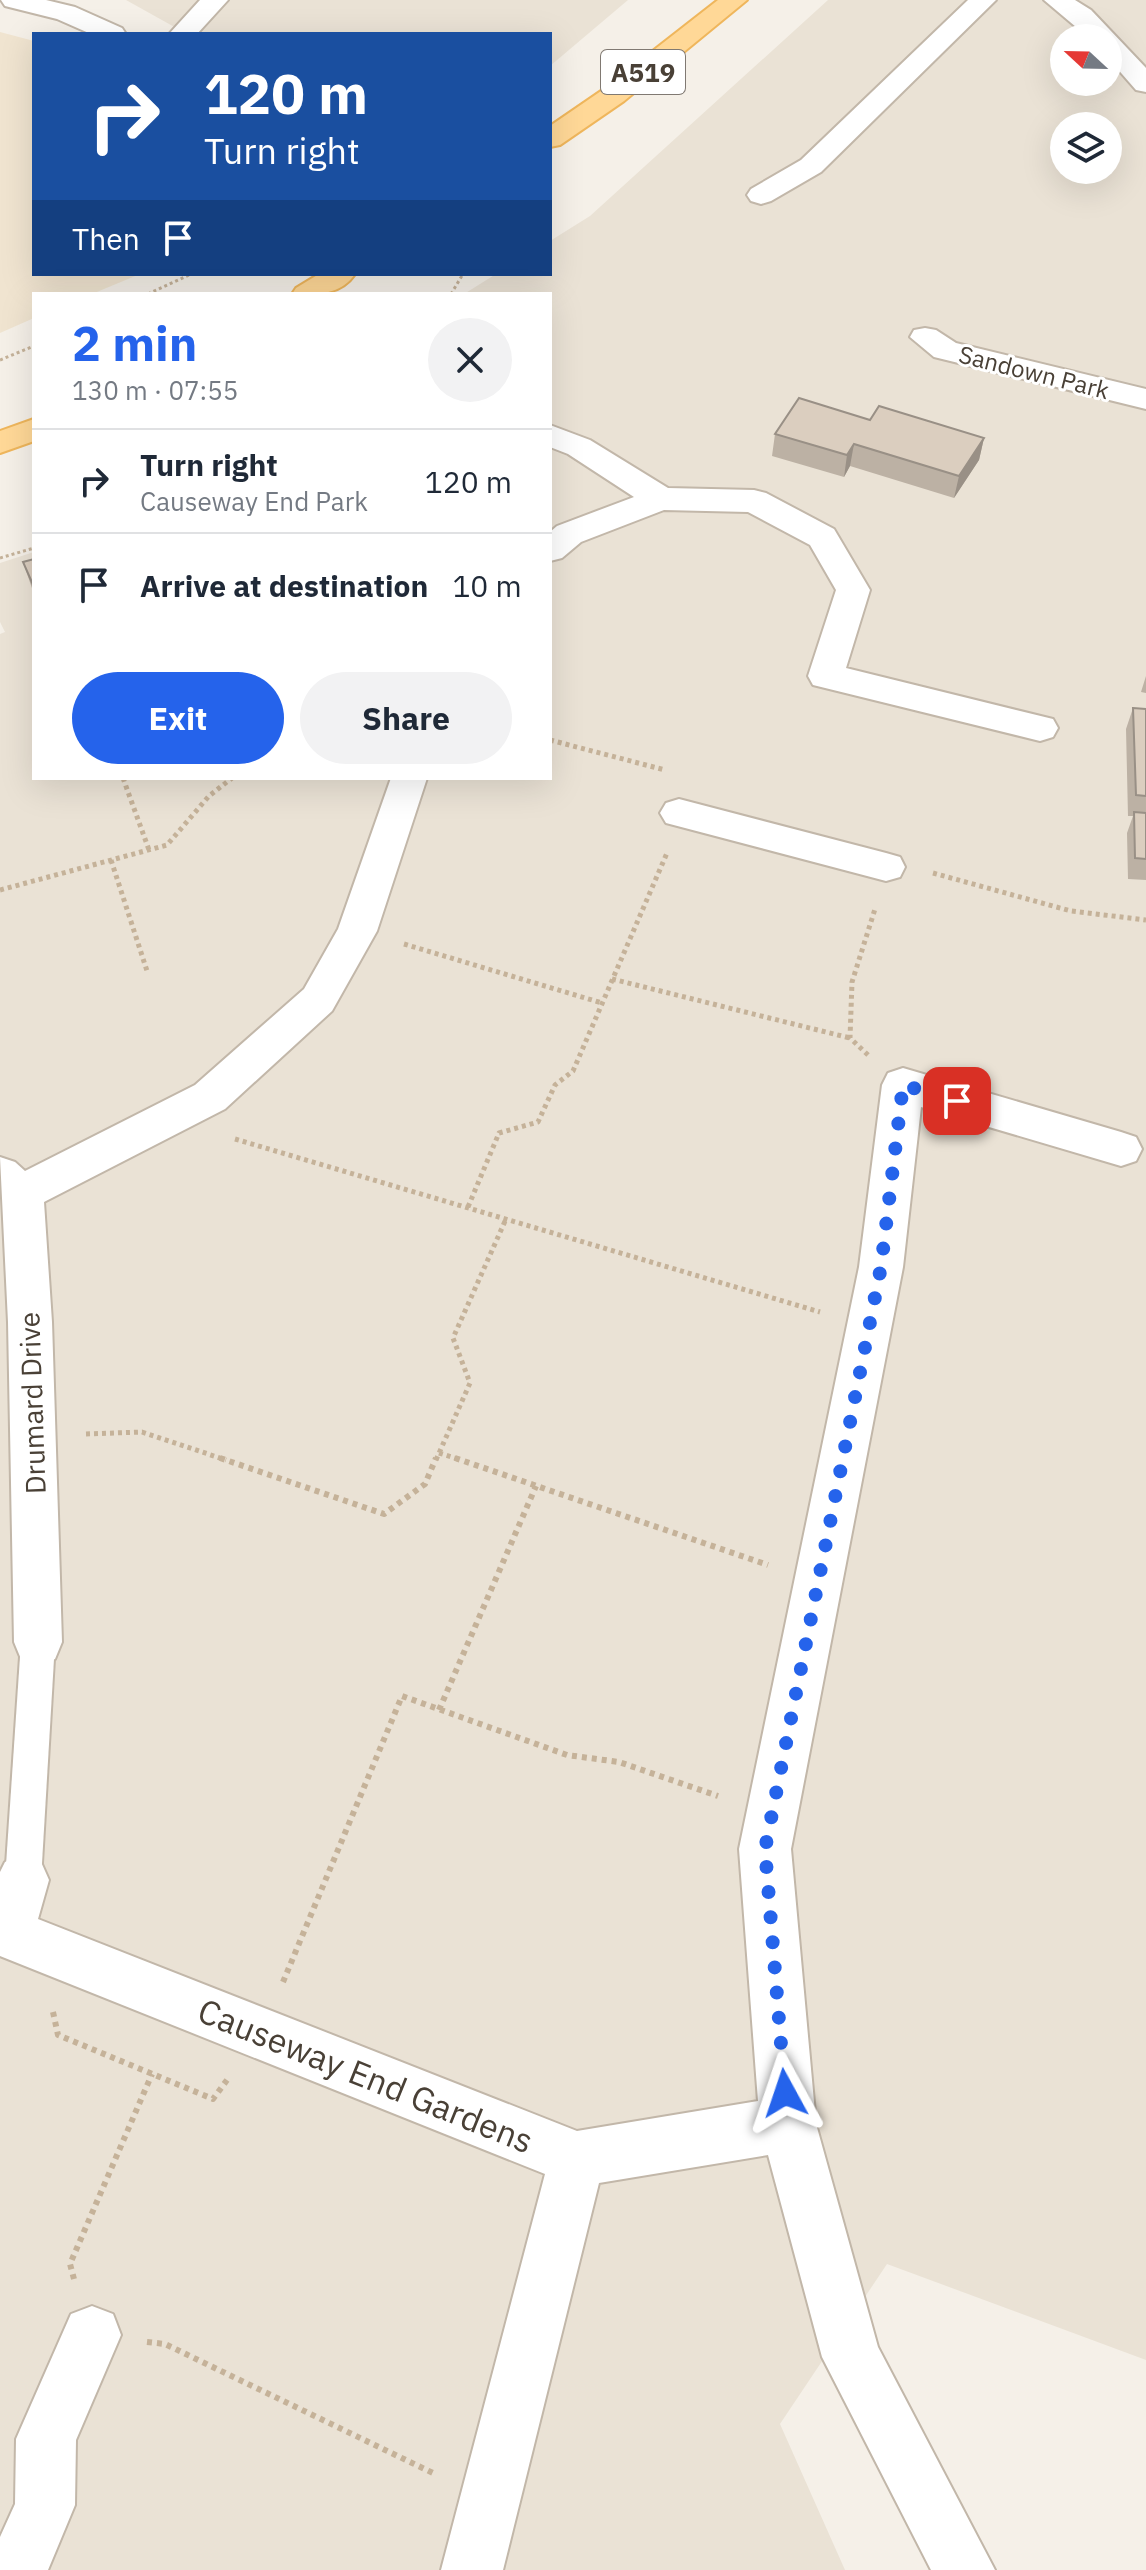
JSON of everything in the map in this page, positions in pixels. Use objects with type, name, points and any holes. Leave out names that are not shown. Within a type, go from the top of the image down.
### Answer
[{"type":"main road","name":"A519","points":[[552,138],[614,95],[734,0]]},
{"type":"main road","points":[[310,292],[337,276]]},
{"type":"main road","points":[[0,443],[32,430]]},
{"type":"street","points":[[14,0],[66,13],[109,32]]},
{"type":"street","points":[[184,32],[215,0]]},
{"type":"street","points":[[761,195],[811,166],[983,0]]},
{"type":"street","points":[[1057,0],[1090,24]]},
{"type":"street","points":[[1122,58],[1146,84]]},
{"type":"street","name":"Sandown Park","points":[[925,337],[945,350],[1146,399]]},
{"type":"street","points":[[552,436],[579,447],[661,499]]},
{"type":"street","points":[[552,548],[569,534],[661,499],[754,501],[822,537],[853,590],[826,676],[1040,728]]},
{"type":"street","points":[[11,1184],[169,1118],[210,1097],[318,1000],[357,931],[408,780]]},
{"type":"street","points":[[679,813],[886,867]]},
{"type":"street","points":[[964,2570],[851,2357],[788,2124],[765,1849],[881,1267],[903,1085],[1121,1149]]},
{"type":"street","name":"Drumard Drive","points":[[11,1184],[33,1436],[38,1642]]},
{"type":"street","name":"Causeway End Gardens","points":[[23,1880],[8,1933],[577,2159]]},
{"type":"street","points":[[472,2570],[577,2159],[788,2124]]},
{"type":"street","points":[[17,2570],[45,2505],[46,2439],[92,2335]]},
{"type":"lane","points":[[23,1880],[38,1642]]},
{"type":"path","points":[[152,292],[187,276]]},
{"type":"path","points":[[0,360],[32,347]]},
{"type":"path","points":[[0,558],[32,549]]},
{"type":"path","points":[[468,1207],[499,1133],[538,1122],[555,1085],[573,1071],[671,844],[690,777],[552,741]]},
{"type":"path","points":[[124,780],[149,850]]},
{"type":"path","points":[[0,890],[167,845],[209,796],[229,780]]},
{"type":"path","points":[[111,860],[148,974]]},
{"type":"path","points":[[850,1038],[852,982],[886,867],[912,868],[1071,911],[1146,920]]},
{"type":"path","points":[[357,931],[602,1003]]},
{"type":"path","points":[[612,979],[850,1038],[903,1085]]},
{"type":"path","points":[[169,1118],[869,1326]]},
{"type":"path","points":[[33,1436],[142,1432],[384,1514],[425,1484],[470,1383],[453,1338],[506,1219]]},
{"type":"path","points":[[439,1453],[819,1582]]},
{"type":"path","points":[[439,1710],[536,1486]]},
{"type":"path","points":[[262,2033],[402,1696],[567,1755],[619,1762],[772,1815]]},
{"type":"path","points":[[152,2074],[70,2264],[92,2335],[165,2344],[489,2500]]},
{"type":"shaded area","points":[[126,0],[628,0],[552,64],[552,32],[183,32]]},
{"type":"shaded area","points":[[828,0],[1146,0],[1146,2360],[887,2264],[780,2424],[845,2570],[0,2570],[0,634],[5,632],[0,622],[0,563],[32,553],[32,780],[552,780],[552,292],[467,292],[493,276],[552,276],[552,240],[590,216]]},
{"type":"shaded area","points":[[0,32],[32,40],[32,276],[135,276],[97,292],[32,292],[32,319],[0,333]]},
{"type":"building","points":[[799,398],[870,420],[879,406],[984,438],[959,476],[854,444],[847,455],[775,434]]},
{"type":"building","points":[[32,560],[32,582],[23,562]]},
{"type":"building","points":[[1133,708],[1146,709],[1146,796],[1136,795]]},
{"type":"building","points":[[1134,812],[1146,813],[1146,859],[1135,858]]},
{"type":"route","points":[[785,2093],[765,1849],[881,1267],[903,1085],[957,1101]]}]
